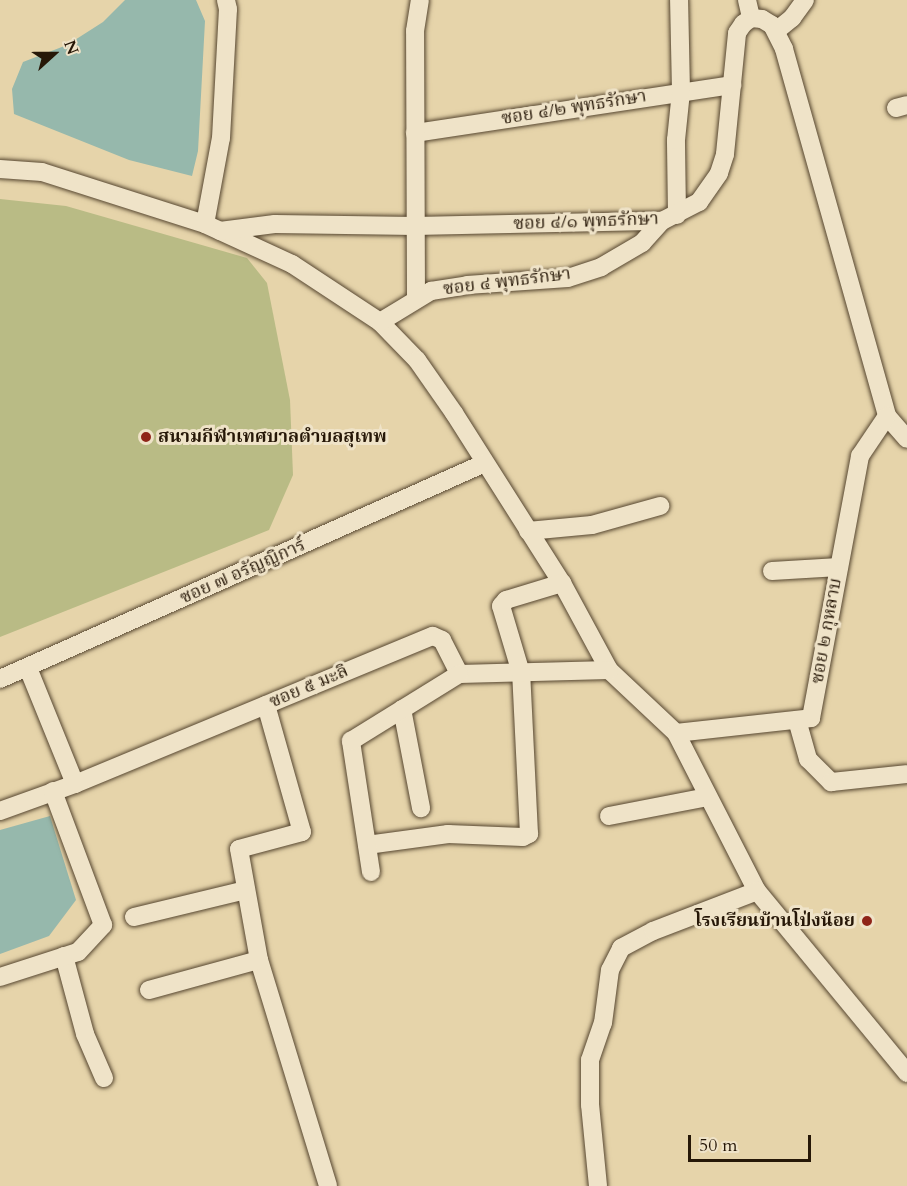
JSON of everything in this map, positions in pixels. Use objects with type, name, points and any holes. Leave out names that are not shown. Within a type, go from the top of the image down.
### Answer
[{"type":"street","points":[[213,227],[221,138],[228,9],[226,0]]},
{"type":"street","points":[[416,299],[415,31],[420,0]]},
{"type":"street","points":[[669,218],[681,92],[680,0]]},
{"type":"street","points":[[747,0],[751,18],[762,19],[776,31],[784,49],[887,416],[907,439]]},
{"type":"street","points":[[776,31],[792,18],[805,0]]},
{"type":"street","name":"ซอย ๔/๑ พุทธรักษา","points":[[213,227],[274,224],[415,226],[669,218],[699,202],[719,172],[725,154],[737,33],[751,18]]},
{"type":"street","name":"ซอย ๔/๒ พุทธรักษา","points":[[415,133],[732,85]]},
{"type":"street","points":[[0,169],[42,172],[213,227],[292,264],[380,322],[417,360],[485,463],[562,583],[609,670],[675,734],[757,891],[907,1073]]},
{"type":"street","name":"ซอย ๔ พุทธรักษา","points":[[380,322],[431,291],[467,285],[568,278],[601,267],[642,243],[669,218]]},
{"type":"street","name":"ซอย ๒ กุหลาบ","points":[[797,720],[811,718],[860,456],[887,416]]},
{"type":"street","name":"ซอย ๗ อรัญญิการ์","points":[[0,679],[28,669],[485,463]]},
{"type":"street","points":[[528,531],[592,525],[660,506]]},
{"type":"street","points":[[772,571],[838,567]]},
{"type":"street","points":[[367,845],[439,835],[523,837],[529,834],[521,673],[502,603],[562,583]]},
{"type":"street","name":"ซอย ๕ มะลิ","points":[[0,811],[75,784],[433,636],[442,640],[459,674]]},
{"type":"street","points":[[28,669],[75,784]]},
{"type":"street","points":[[371,872],[351,741],[459,674],[609,670]]},
{"type":"street","points":[[266,705],[302,832],[238,849],[260,960],[328,1186]]},
{"type":"street","points":[[402,709],[421,808]]},
{"type":"street","points":[[675,734],[797,720],[808,759],[831,782],[907,774]]},
{"type":"street","points":[[0,977],[78,952],[103,925],[53,791]]},
{"type":"street","points":[[609,816],[708,797]]},
{"type":"street","points":[[134,917],[246,890]]},
{"type":"street","points":[[598,1186],[590,1105],[590,1059],[603,1023],[610,970],[621,948],[653,931],[757,891]]},
{"type":"street","points":[[64,956],[85,1034],[104,1078]]},
{"type":"street","points":[[149,990],[260,960]]},
{"type":"green space","name":"สนามกีฬาเทศบาลตำบลสุเทพ","points":[[0,199],[66,206],[247,258],[267,283],[290,400],[293,475],[269,530],[0,637]]},
{"type":"water","points":[[125,0],[196,0],[205,21],[198,151],[192,176],[129,160],[14,114],[12,89],[23,62],[67,45],[103,22]]},
{"type":"water","points":[[50,816],[76,900],[49,936],[0,954],[0,830]]},
{"type":"place","name":"สนามกีฬาเทศบาลตำบลสุเทพ","points":[[146,437]]},
{"type":"place","name":"โรงเรียนบ้านโป่งน้อย","points":[[867,921]]}]
